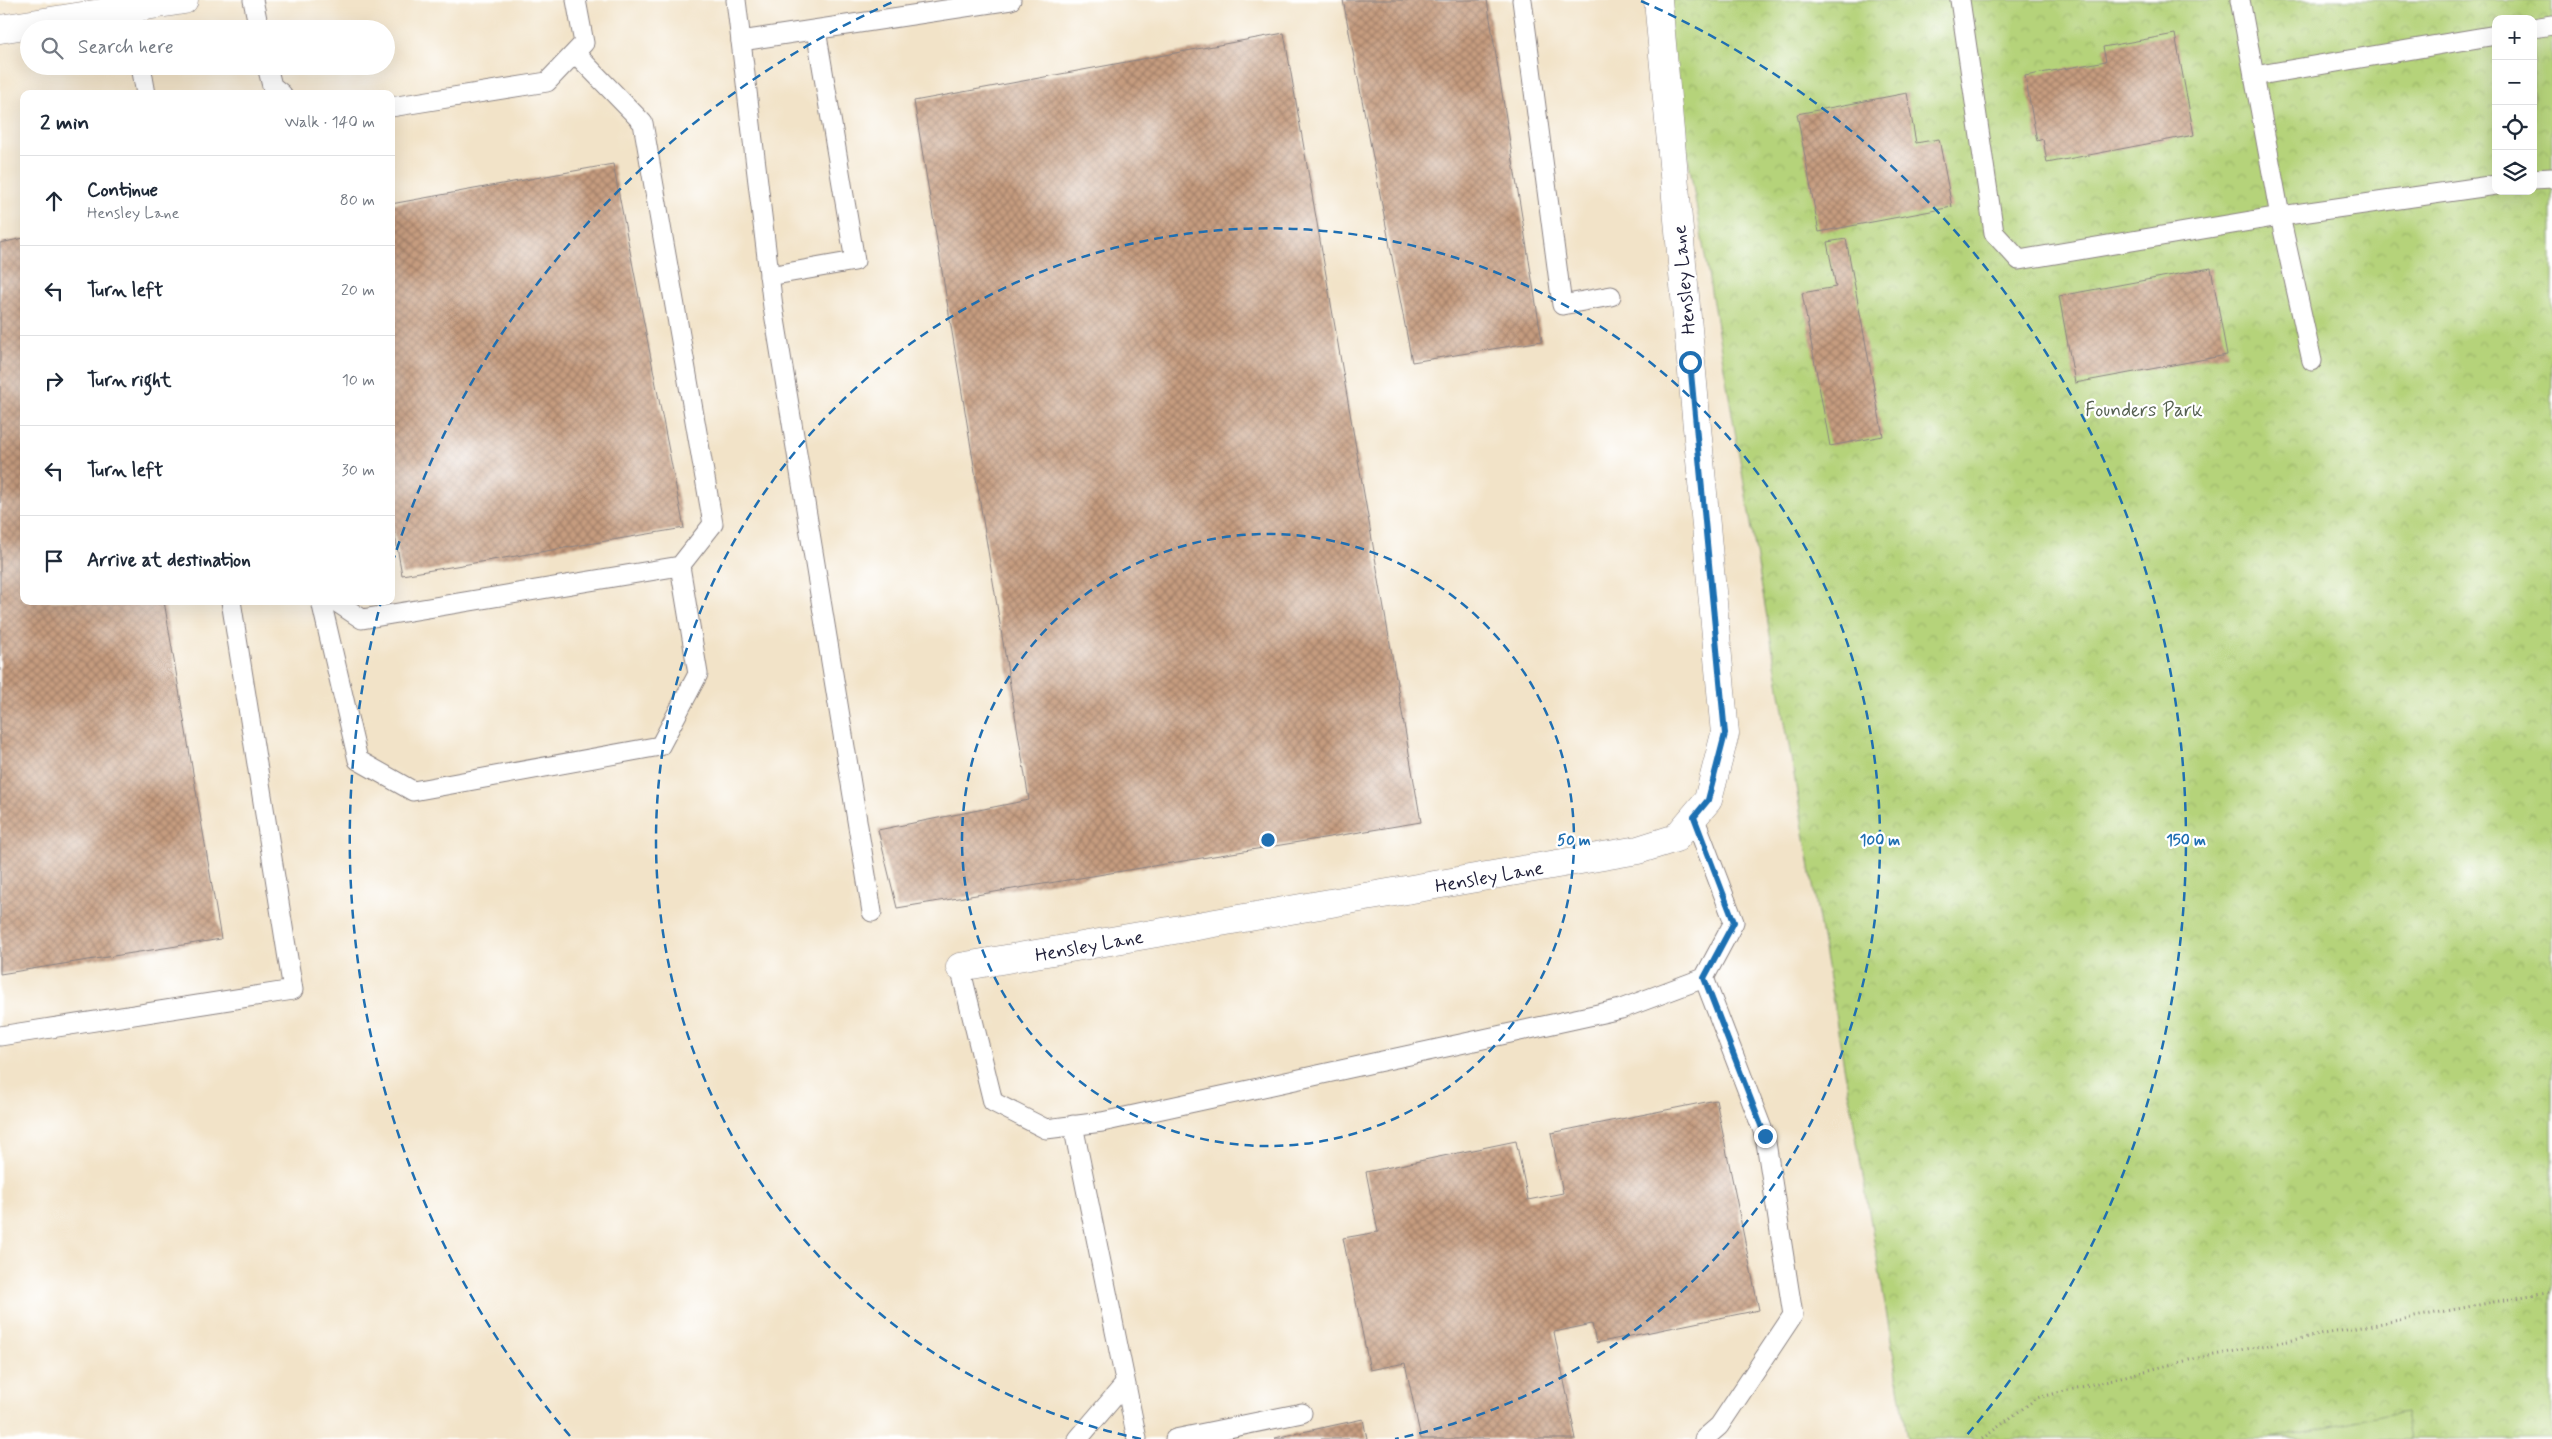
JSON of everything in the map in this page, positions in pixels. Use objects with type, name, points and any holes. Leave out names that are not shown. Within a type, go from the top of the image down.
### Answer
[{"type":"street","points":[[120,20],[133,19],[184,0]]},
{"type":"street","name":"Hensley Lane","points":[[960,967],[1638,850],[1676,838],[1708,800],[1725,734],[1658,0]]},
{"type":"street","points":[[0,29],[20,27]]},
{"type":"lane","points":[[253,0],[257,20]]},
{"type":"lane","points":[[395,106],[547,82],[584,43],[576,0]]},
{"type":"lane","points":[[736,0],[769,276],[872,912]]},
{"type":"lane","points":[[740,41],[1011,0]]},
{"type":"lane","points":[[1522,0],[1562,305],[1611,296]]},
{"type":"lane","points":[[1960,0],[1994,233],[2019,260],[2280,216],[2492,186]]},
{"type":"lane","points":[[2240,0],[2280,216],[2312,361]]},
{"type":"lane","points":[[2537,27],[2552,25]]},
{"type":"lane","points":[[769,276],[855,262],[816,30]]},
{"type":"lane","points":[[2254,76],[2492,36]]},
{"type":"lane","points":[[342,605],[362,619],[680,566],[713,524],[643,123],[575,53]]},
{"type":"lane","points":[[143,75],[145,90]]},
{"type":"lane","points":[[269,75],[272,86],[277,90]]},
{"type":"lane","points":[[2537,179],[2552,178]]},
{"type":"lane","points":[[322,605],[358,760],[413,790],[660,746],[698,674],[680,566]]},
{"type":"lane","points":[[0,1036],[293,990],[232,605]]},
{"type":"lane","points":[[960,967],[993,1102],[1046,1129],[1102,1122],[1621,1009],[1704,978],[1734,922],[1694,817]]},
{"type":"lane","points":[[1704,978],[1765,1136],[1793,1315],[1719,1426],[1704,1439]]},
{"type":"lane","points":[[1073,1125],[1136,1439]]},
{"type":"lane","points":[[1078,1439],[1125,1384]]},
{"type":"lane","points":[[1175,1439],[1302,1413]]},
{"type":"path","points":[[1982,1439],[2037,1398],[2193,1359],[2552,1291]]},
{"type":"green space","name":"Founders Park","points":[[1661,0],[2552,0],[2552,1439],[1908,1439]]},
{"type":"green space","points":[[2405,1412],[2410,1439],[2270,1439]]},
{"type":"building","points":[[1343,0],[1487,0],[1542,341],[1412,362]]},
{"type":"building","points":[[1284,33],[1421,822],[897,908],[878,830],[1029,800],[914,101]]},
{"type":"building","points":[[2175,34],[2194,135],[2047,163],[2043,139],[2037,141],[2025,76],[2106,61],[2103,47]]},
{"type":"building","points":[[1907,93],[1916,143],[1939,139],[1952,207],[1819,232],[1797,114]]},
{"type":"building","points":[[613,164],[684,528],[402,575],[395,535],[395,203]]},
{"type":"building","points":[[20,239],[20,605],[165,605],[221,939],[0,974],[0,243]]},
{"type":"building","points":[[1846,239],[1883,436],[1830,446],[1802,293],[1836,287],[1827,242]]},
{"type":"building","points":[[2211,268],[2227,355],[2075,383],[2059,296]]},
{"type":"building","points":[[1716,1100],[1759,1310],[1596,1343],[1592,1324],[1554,1332],[1576,1439],[1421,1439],[1405,1363],[1370,1370],[1343,1238],[1378,1232],[1366,1172],[1516,1141],[1528,1200],[1563,1193],[1551,1133]]},
{"type":"building","points":[[1363,1419],[1367,1439],[1275,1438]]},
{"type":"route","points":[[1690,362],[1725,734],[1708,800],[1694,817],[1734,922],[1704,978],[1765,1136]]}]
